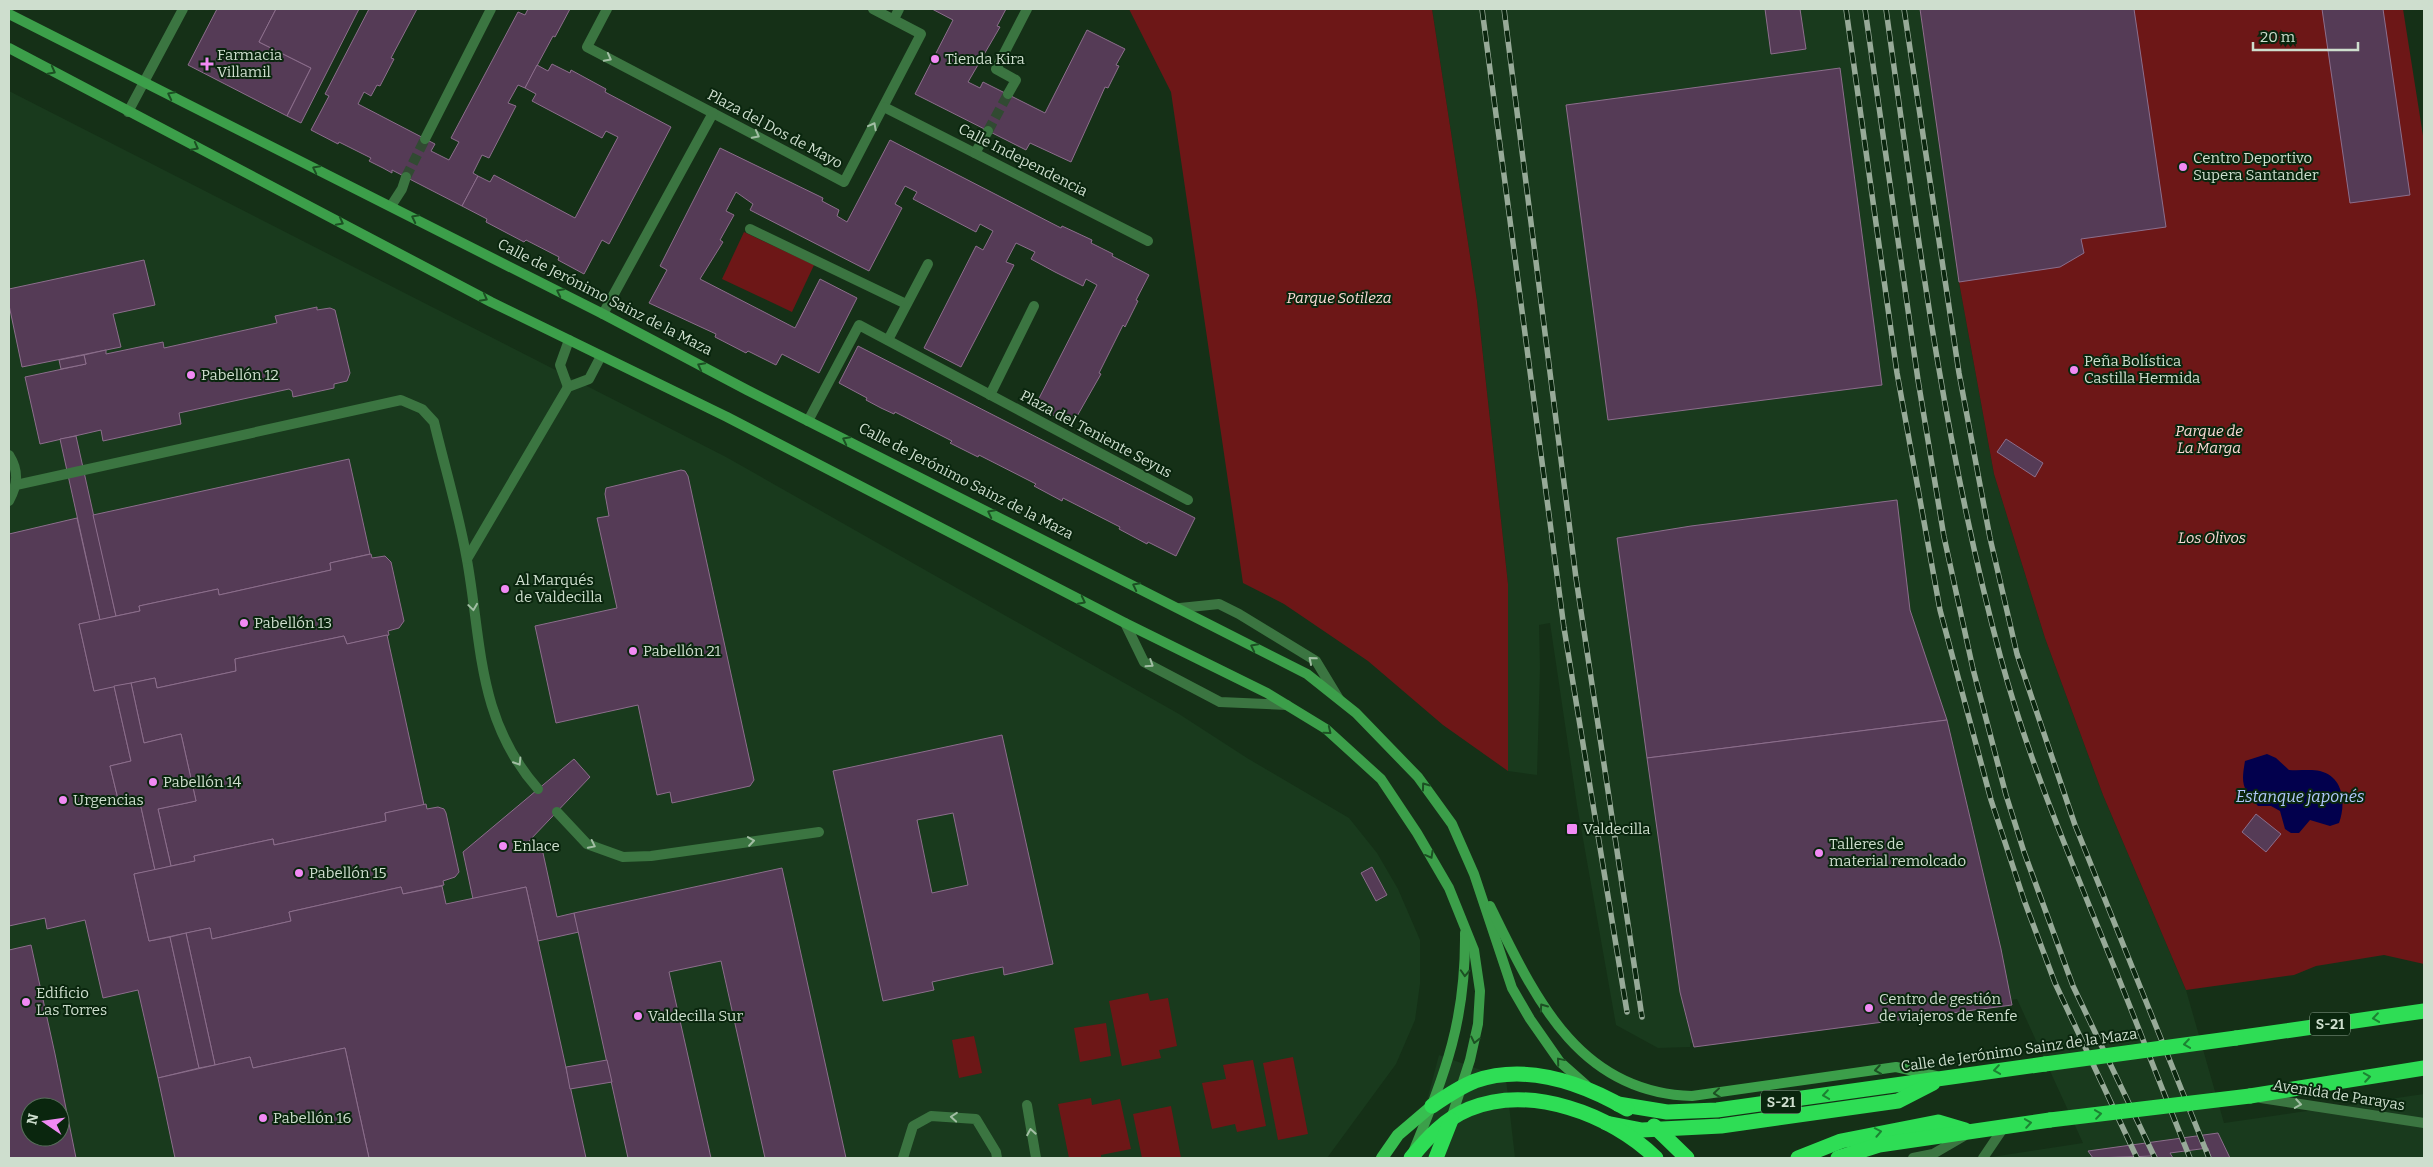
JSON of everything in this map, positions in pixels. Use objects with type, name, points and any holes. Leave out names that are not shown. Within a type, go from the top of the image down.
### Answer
[{"type":"highway","name":"Calle de Jerónimo Sainz de la Maza","points":[[1618,1104],[1649,1110],[1693,1112],[1759,1105],[2424,1011]]},
{"type":"highway","points":[[1838,1158],[1879,1145],[2050,1120],[2250,1096],[2424,1068]]},
{"type":"highway","name":"S-21","points":[[1432,1106],[1462,1087],[1484,1078],[1504,1075],[1534,1075],[1573,1084],[1618,1104],[1659,1130],[1687,1158]]},
{"type":"highway","name":"S-21","points":[[1606,1123],[1642,1130],[1721,1126],[1898,1101],[1943,1078]]},
{"type":"highway","name":"S-21","points":[[1411,1158],[1425,1141],[1467,1110],[1486,1103],[1522,1100],[1562,1106],[1606,1123],[1633,1139],[1656,1158]]},
{"type":"highway","points":[[1436,1158],[1451,1120]]},
{"type":"highway","points":[[1798,1158],[1842,1140],[1938,1122],[1971,1132]]},
{"type":"main road","name":"Calle de Jerónimo Sainz de la Maza","points":[[9,14],[391,206],[1307,674],[1356,713],[1418,777],[1452,824],[1474,874],[1512,988],[1520,1003],[1560,1062],[1576,1078],[1596,1093]]},
{"type":"main road","points":[[9,48],[128,112],[569,340],[745,426],[1124,623],[1267,692],[1326,729],[1381,779],[1417,832],[1449,888],[1474,950],[1480,991],[1475,1039],[1451,1120]]},
{"type":"main road","name":"S-21","points":[[1474,874],[1539,1000],[1559,1028],[1600,1068],[1611,1076],[1639,1088],[1678,1096],[1720,1093],[1896,1067],[1943,1078]]},
{"type":"main road","points":[[1411,1158],[1445,1070],[1458,1025],[1465,972],[1465,924]]},
{"type":"main road","name":"S-21","points":[[1382,1158],[1398,1135],[1432,1106]]},
{"type":"street","points":[[128,112],[183,9]]},
{"type":"street","points":[[425,139],[491,9]]},
{"type":"street","name":"Plaza del Dos de Mayo","points":[[607,9],[588,46],[844,182],[921,34],[873,9]]},
{"type":"street","points":[[894,19],[899,9]]},
{"type":"street","points":[[1008,94],[1016,80],[996,69],[1027,9]]},
{"type":"street","name":"Calle Independencia","points":[[884,107],[1148,242]]},
{"type":"street","points":[[603,314],[713,113]]},
{"type":"street","points":[[975,153],[988,131]]},
{"type":"street","points":[[391,206],[402,188],[406,177]]},
{"type":"street","points":[[750,229],[906,304]]},
{"type":"street","points":[[888,340],[928,264]]},
{"type":"street","points":[[990,395],[1034,306]]},
{"type":"street","name":"Plaza del Teniente Seyus","points":[[808,420],[859,325],[1188,500]]},
{"type":"street","points":[[568,386],[560,365],[569,340]]},
{"type":"street","points":[[467,559],[568,386],[589,379],[601,356]]},
{"type":"street","points":[[16,485],[401,400],[422,409],[434,422],[467,559],[483,677],[494,714],[506,743],[538,789]]},
{"type":"street","points":[[9,455],[16,469],[16,485],[9,501]]},
{"type":"street","points":[[1180,608],[1219,604],[1239,614],[1316,661],[1340,700]]},
{"type":"street","points":[[1124,623],[1144,662],[1220,702],[1287,705]]},
{"type":"street","points":[[557,812],[587,844],[623,857],[651,856],[819,832]]},
{"type":"street","name":"Avenida de Parayas","points":[[2250,1096],[2424,1123]]},
{"type":"street","points":[[1027,1105],[1036,1158]]},
{"type":"street","points":[[903,1158],[913,1126],[931,1116],[976,1119],[996,1152],[997,1158]]},
{"type":"street","points":[[1983,1158],[2004,1127]]},
{"type":"street","points":[[1913,1158],[1933,1154],[1971,1132]]},
{"type":"street","points":[[1378,1158],[1398,1135]]},
{"type":"shaded area","points":[[1432,9],[1920,9],[1959,282],[1994,474],[2045,638],[2103,795],[2186,990],[2224,1123],[2424,1094],[2424,1158],[1985,1158],[2083,1143],[2017,999],[1690,1043],[1690,1047],[1658,1048],[1616,1025],[1577,805],[1550,623],[1539,625],[1540,668],[1537,775],[1508,771],[1508,584],[1477,301]]},
{"type":"shaded area","points":[[9,91],[726,457],[1179,714],[1247,758],[1349,818],[1377,853],[1398,889],[1420,940],[1420,984],[1415,1020],[1396,1064],[1327,1158],[9,1158]]},
{"type":"shaded area","points":[[1439,1055],[1506,1079],[1515,1158],[1412,1158]]},
{"type":"green space","name":"Parque Sotileza","points":[[1129,9],[1432,9],[1477,301],[1508,584],[1508,771],[1443,725],[1368,661],[1284,604],[1243,583],[1171,92]]},
{"type":"green space","name":"Parque de La Marga","points":[[1920,9],[2403,9],[2424,142],[2424,964],[2384,955],[2316,966],[2294,975],[2186,990],[2103,795],[2045,638],[1994,474],[1959,282]]},
{"type":"green space","points":[[744,232],[814,265],[792,312],[722,279]]},
{"type":"green space","points":[[1148,993],[1150,1001],[1168,998],[1177,1046],[1159,1050],[1161,1058],[1122,1066],[1109,1001]]},
{"type":"green space","points":[[1106,1023],[1111,1056],[1080,1062],[1074,1028]]},
{"type":"green space","points":[[974,1036],[982,1073],[959,1078],[952,1040]]},
{"type":"green space","points":[[1293,1057],[1308,1134],[1278,1140],[1263,1063]]},
{"type":"green space","points":[[1253,1060],[1266,1126],[1237,1132],[1235,1124],[1212,1129],[1202,1083],[1226,1079],[1223,1065]]},
{"type":"green space","points":[[1091,1098],[1092,1105],[1120,1099],[1131,1149],[1101,1155],[1101,1158],[1069,1158],[1058,1104]]},
{"type":"green space","points":[[1171,1106],[1181,1158],[1142,1158],[1133,1114]]},
{"type":"water","name":"Estanque japonés","points":[[2267,754],[2276,758],[2289,770],[2320,771],[2334,779],[2341,792],[2342,800],[2339,823],[2330,826],[2310,820],[2299,833],[2291,833],[2285,829],[2280,811],[2271,806],[2258,806],[2244,785],[2245,761]]},
{"type":"building","points":[[217,9],[276,9],[259,42],[311,68],[287,116],[188,65]]},
{"type":"building","points":[[276,9],[359,9],[301,123],[287,116],[311,68],[259,42]]},
{"type":"building","points":[[369,9],[417,9],[391,58],[394,59],[380,86],[377,85],[371,96],[364,92],[358,104],[435,144],[431,151],[449,160],[459,142],[451,138],[518,12],[525,15],[528,9],[570,9],[525,88],[518,85],[508,103],[516,106],[489,158],[482,155],[473,173],[478,176],[462,206],[392,170],[392,173],[369,161],[371,158],[311,130],[329,96],[325,94]]},
{"type":"building","points":[[932,9],[1006,9],[997,26],[1000,27],[968,82],[980,88],[983,82],[1045,113],[1087,30],[1125,49],[1116,65],[1119,66],[1108,88],[1105,87],[1071,162],[1030,143],[1026,150],[915,94],[953,20]]},
{"type":"building","points":[[1765,9],[1800,9],[1806,49],[1771,54]]},
{"type":"building","points":[[1920,9],[2134,9],[2166,227],[2081,239],[2084,253],[2060,267],[1959,282]]},
{"type":"building","points":[[2322,9],[2383,9],[2410,195],[2350,203]]},
{"type":"building","points":[[552,64],[570,73],[571,70],[606,89],[605,92],[671,127],[609,244],[602,240],[584,274],[558,260],[559,257],[526,240],[524,242],[486,222],[487,219],[462,206],[478,176],[490,182],[494,175],[575,218],[618,137],[606,131],[602,138],[532,101],[536,94],[525,88],[537,65],[548,71]]},
{"type":"building","points":[[1840,68],[1882,385],[1608,420],[1566,105]]},
{"type":"building","points":[[890,140],[1061,228],[1062,226],[1092,240],[1091,243],[1113,254],[1112,256],[1149,275],[1125,327],[1123,325],[1099,373],[1101,374],[1072,425],[1035,406],[1097,285],[1086,279],[1083,286],[1055,272],[1031,259],[1035,252],[1016,243],[1006,262],[1014,265],[961,367],[924,348],[976,246],[983,250],[993,231],[980,224],[976,232],[913,199],[917,192],[905,186],[895,204],[902,208],[869,271],[750,210],[753,204],[736,192],[726,211],[734,215],[720,240],[723,242],[700,279],[795,328],[820,279],[857,298],[819,373],[782,354],[776,365],[748,351],[746,353],[715,337],[716,334],[649,303],[667,270],[660,266],[720,148],[823,198],[822,201],[839,210],[837,216],[847,222]]},
{"type":"building","points":[[144,260],[155,305],[113,314],[121,347],[22,367],[9,305],[9,289]]},
{"type":"building","name":"Pabellón 12","points":[[317,307],[317,310],[330,308],[335,310],[350,373],[347,381],[334,384],[334,388],[293,397],[292,391],[289,389],[179,413],[181,424],[103,441],[101,430],[40,444],[25,377],[86,364],[84,355],[106,350],[106,354],[163,342],[164,348],[277,323],[275,316]]},
{"type":"building","points":[[858,346],[1195,518],[1176,556],[1148,542],[1147,544],[1119,529],[1120,527],[1063,498],[1062,501],[1034,486],[1036,484],[979,455],[978,457],[950,443],[952,441],[895,412],[894,414],[881,408],[839,383]]},
{"type":"building","points":[[84,355],[86,364],[61,369],[59,360]]},
{"type":"building","points":[[76,436],[116,616],[100,620],[60,439]]},
{"type":"building","points":[[2006,439],[2043,463],[2035,477],[1997,452]]},
{"type":"building","points":[[349,459],[370,554],[330,563],[331,570],[219,595],[218,589],[139,606],[140,611],[116,616],[93,515]]},
{"type":"building","name":"Pabellón 21","points":[[681,470],[685,471],[688,476],[754,780],[750,786],[672,803],[670,792],[657,795],[638,705],[556,723],[535,626],[617,608],[597,518],[609,516],[605,494],[606,488]]},
{"type":"building","points":[[1897,500],[1910,610],[1947,720],[1647,758],[1617,538],[1691,526]]},
{"type":"building","name":"Urgencias","points":[[77,518],[100,620],[79,624],[94,691],[114,686],[131,761],[110,766],[119,803],[139,798],[155,870],[134,874],[149,941],[170,937],[199,1068],[158,1078],[138,990],[103,998],[85,920],[47,929],[45,918],[9,926],[9,534]]},
{"type":"building","name":"Pabellón 13","points":[[371,554],[372,558],[385,556],[391,562],[404,621],[399,628],[388,631],[389,635],[347,644],[344,636],[235,659],[236,671],[157,688],[155,678],[94,691],[79,624],[140,611],[139,606],[218,589],[219,595],[331,570],[330,563]]},
{"type":"building","points":[[387,635],[424,805],[385,813],[386,821],[274,845],[273,839],[194,856],[195,861],[171,866],[158,809],[196,801],[181,734],[144,743],[131,683],[155,678],[157,688],[236,671],[235,659],[344,636],[347,644]]},
{"type":"building","name":"Pabellón 14","points":[[131,683],[144,743],[181,734],[196,801],[158,809],[171,866],[155,870],[139,798],[119,803],[110,766],[131,761],[114,686]]},
{"type":"building","name":"Talleres de material remolcado","points":[[1947,720],[2001,949],[2012,1005],[1694,1047],[1680,992],[1647,758]]},
{"type":"building","points":[[1002,735],[1053,964],[1004,975],[1003,967],[932,982],[934,990],[883,1001],[833,771]],"holes":[[[953,813],[968,885],[932,893],[917,820]]]},
{"type":"building","name":"Enlace","points":[[574,759],[590,777],[529,841],[543,853],[557,917],[574,913],[579,932],[538,941],[526,887],[473,899],[463,852]]},
{"type":"building","name":"Pabellón 15","points":[[426,804],[427,809],[438,807],[444,809],[446,813],[459,872],[455,877],[443,881],[444,885],[403,894],[401,887],[289,912],[291,921],[212,939],[210,928],[149,941],[134,874],[195,861],[194,856],[273,839],[274,845],[386,821],[385,813]]},
{"type":"building","points":[[2256,814],[2281,834],[2266,852],[2242,832]]},
{"type":"building","points":[[1372,867],[1387,895],[1376,901],[1361,873]]},
{"type":"building","name":"Valdecilla Sur","points":[[782,868],[846,1158],[765,1158],[721,961],[669,972],[711,1158],[628,1158],[574,913]]},
{"type":"building","points":[[442,886],[446,904],[526,887],[586,1158],[369,1158],[345,1048],[253,1068],[250,1057],[215,1065],[186,933],[210,928],[212,939],[291,921],[289,912],[401,887],[403,894]]},
{"type":"building","points":[[186,933],[215,1065],[199,1068],[170,937]]},
{"type":"building","name":"Edificio Las Torres","points":[[31,945],[64,1097],[20,1097],[20,1147],[70,1147],[70,1128],[76,1158],[9,1158],[9,950]]},
{"type":"building","name":"Pabellón 16","points":[[345,1048],[369,1158],[175,1158],[158,1078],[250,1057],[253,1068]]},
{"type":"building","points":[[607,1060],[612,1082],[570,1089],[566,1067]]},
{"type":"building","points":[[2218,1133],[2230,1158],[2211,1158],[2208,1148],[2170,1153],[2173,1158],[2155,1158],[2154,1156],[2093,1158],[2088,1151]]},
{"type":"tunnel","points":[[988,131],[1008,94]]},
{"type":"tunnel","points":[[406,177],[425,139]]},
{"type":"railway","points":[[1482,9],[1564,628],[1627,1012]]},
{"type":"railway","points":[[1504,9],[1576,578],[1642,1017]]},
{"type":"railway","points":[[1846,9],[1897,373],[1940,610],[1991,800],[2024,900],[2055,983],[2137,1158]]},
{"type":"railway","points":[[1865,9],[1918,380],[1944,537],[1973,669],[2006,795],[2024,852],[2073,986],[2155,1158]]},
{"type":"railway","points":[[1886,9],[1933,336],[1947,417],[1963,499],[2001,659],[2036,770],[2050,807],[2190,1158]]},
{"type":"railway","points":[[1904,9],[1959,373],[1990,538],[2017,654],[2075,825],[2209,1158]]},
{"type":"place","name":"Tienda Kira","points":[[935,59]]},
{"type":"place","name":"Farmacia Villamil","points":[[207,64]]},
{"type":"place","name":"Centro Deportivo Supera Santander","points":[[2183,167]]},
{"type":"place","name":"Peña Bolística Castilla Hermida","points":[[2074,370]]},
{"type":"place","name":"Pabellón 12","points":[[191,375]]},
{"type":"place","name":"Al Marqués de Valdecilla","points":[[505,589]]},
{"type":"place","name":"Pabellón 13","points":[[244,623]]},
{"type":"place","name":"Pabellón 21","points":[[633,651]]},
{"type":"place","name":"Pabellón 14","points":[[153,782]]},
{"type":"place","name":"Urgencias","points":[[63,800]]},
{"type":"place","name":"Valdecilla","points":[[1572,829]]},
{"type":"place","name":"Enlace","points":[[503,846]]},
{"type":"place","name":"Talleres de material remolcado","points":[[1819,853]]},
{"type":"place","name":"Pabellón 15","points":[[299,873]]},
{"type":"place","name":"Edificio Las Torres","points":[[26,1002]]},
{"type":"place","name":"Centro de gestión de viajeros de Renfe","points":[[1869,1008]]},
{"type":"place","name":"Valdecilla Sur","points":[[638,1016]]},
{"type":"place","name":"Pabellón 16","points":[[263,1118]]},
{"type":"park label","name":"Los Olivos","points":[[2212,538]]}]
